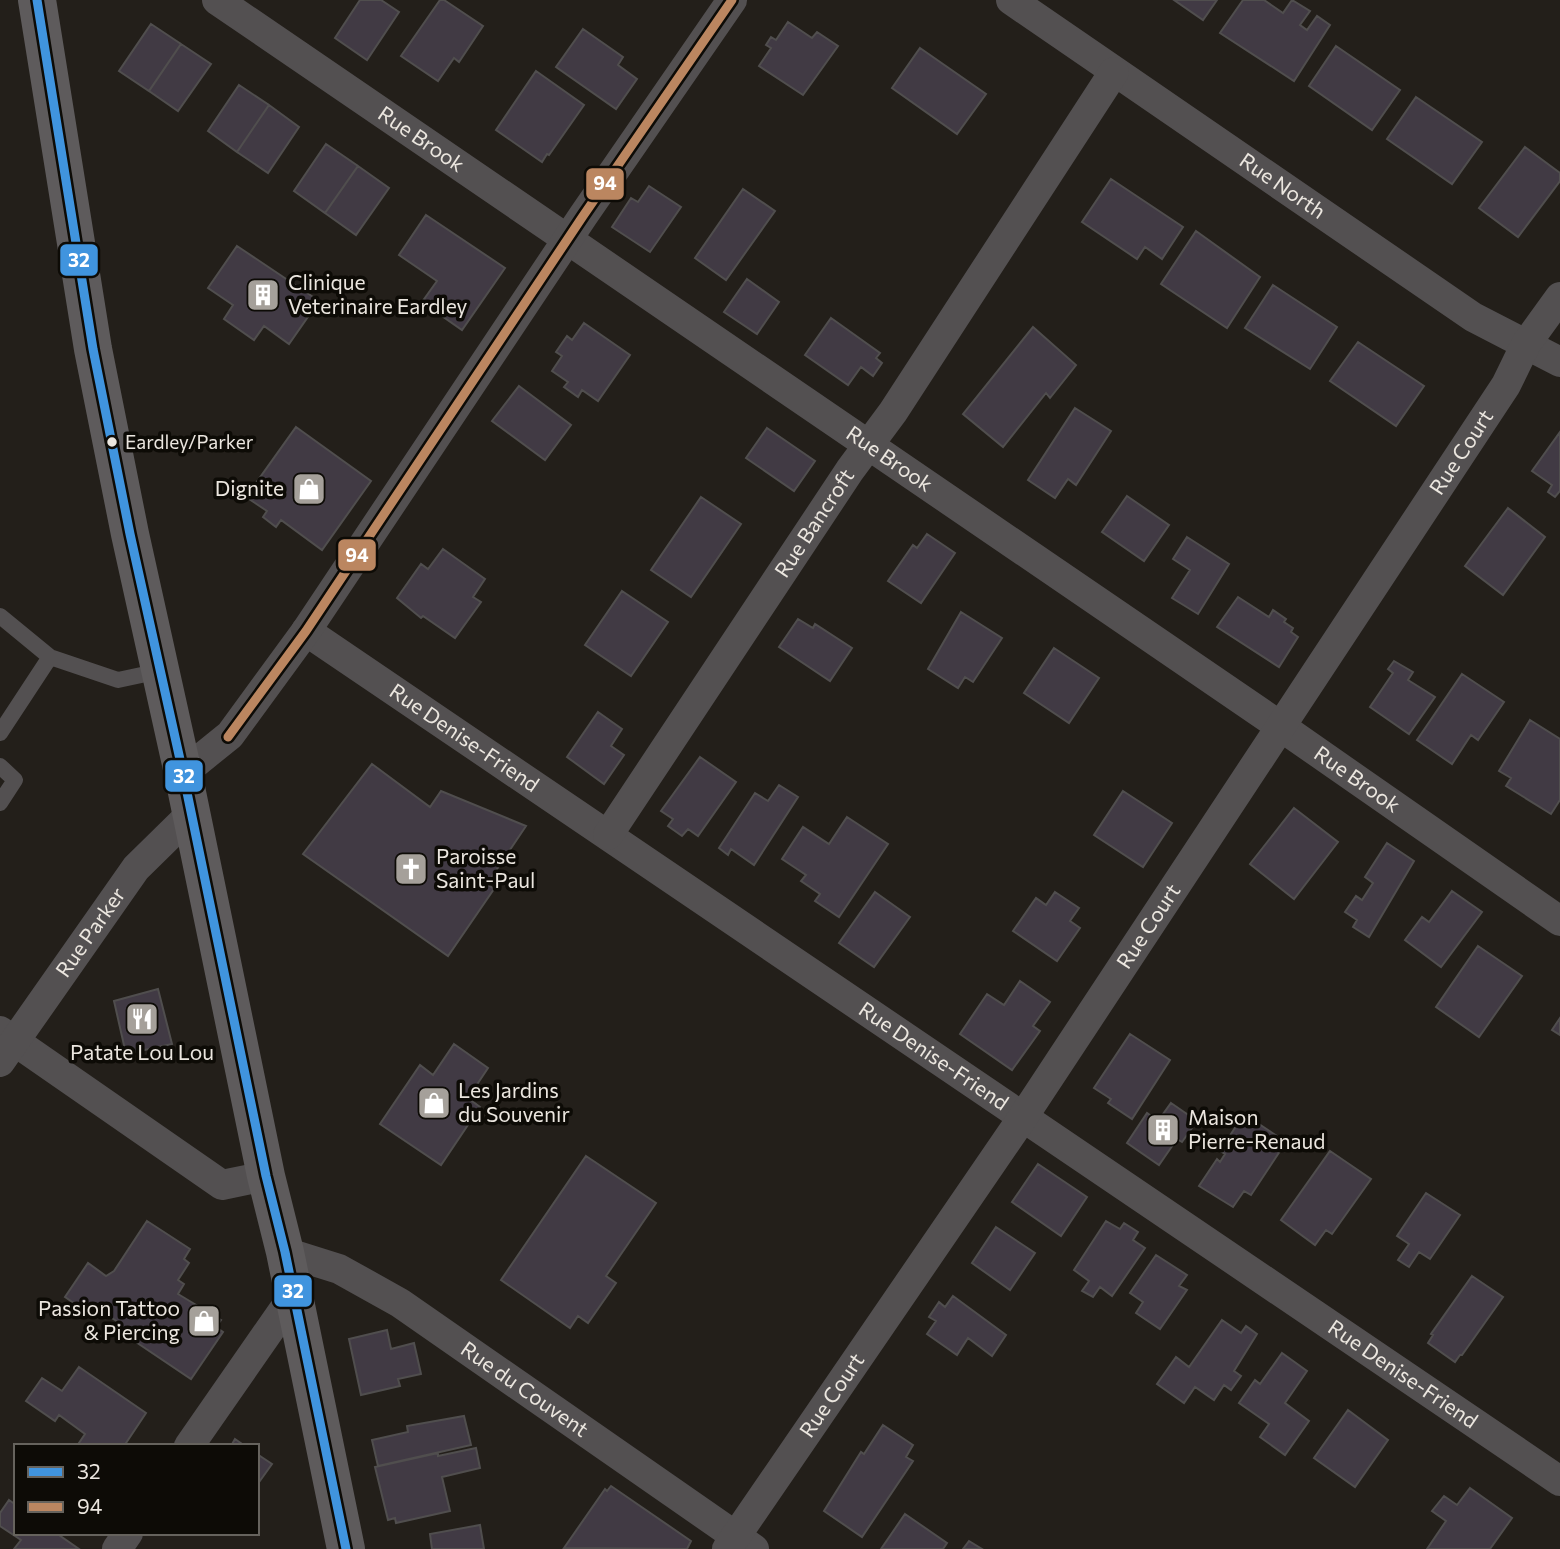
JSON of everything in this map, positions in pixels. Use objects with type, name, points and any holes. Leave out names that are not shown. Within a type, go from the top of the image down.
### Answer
[{"type":"main road","points":[[37,0],[93,349],[265,1176],[285,1252],[346,1549]]},
{"type":"street","name":"Rue Brook","points":[[217,0],[1280,726],[1560,922]]},
{"type":"street","points":[[183,773],[230,735],[306,631],[567,239],[732,0]]},
{"type":"street","name":"Rue North","points":[[1011,0],[1473,317],[1560,362]]},
{"type":"street","name":"Rue Bancroft","points":[[608,835],[850,470],[870,446],[1114,72]]},
{"type":"street","name":"Rue Court","points":[[739,1545],[1506,385],[1526,344],[1560,297]]},
{"type":"street","name":"Rue Denise-Friend","points":[[306,631],[1560,1482]]},
{"type":"street","name":"Rue Parker","points":[[5,1045],[135,868],[191,814]]},
{"type":"street","points":[[5,1045],[222,1185],[265,1176]]},
{"type":"street","name":"Rue du Couvent","points":[[285,1252],[338,1269],[400,1303],[739,1545]]},
{"type":"street","points":[[190,1444],[294,1295]]},
{"type":"lane","points":[[0,616],[50,657],[118,680],[160,671]]},
{"type":"lane","points":[[0,733],[50,657]]},
{"type":"lane","points":[[0,766],[15,780],[0,803]]},
{"type":"building","points":[[360,0],[381,0],[399,12],[367,60],[335,38]]},
{"type":"building","points":[[440,0],[483,26],[459,62],[454,58],[438,81],[401,56]]},
{"type":"building","points":[[1174,0],[1217,0],[1203,20]]},
{"type":"building","points":[[1243,0],[1264,0],[1283,13],[1292,0],[1310,11],[1300,25],[1307,30],[1317,16],[1330,25],[1294,81],[1220,33]]},
{"type":"building","points":[[788,22],[812,38],[817,32],[838,46],[803,95],[759,66],[771,48],[766,45],[771,37],[776,40]]},
{"type":"building","points":[[151,24],[181,44],[149,91],[119,71]]},
{"type":"building","points":[[583,29],[623,57],[618,65],[637,79],[616,109],[556,67]]},
{"type":"building","points":[[181,44],[211,64],[178,111],[149,91]]},
{"type":"building","points":[[1336,46],[1400,90],[1372,130],[1309,86]]},
{"type":"building","points":[[920,48],[986,94],[957,134],[892,88]]},
{"type":"building","points":[[536,71],[584,105],[542,162],[496,130]]},
{"type":"building","points":[[239,85],[269,105],[237,152],[208,131]]},
{"type":"building","points":[[1416,97],[1482,142],[1452,184],[1387,139]]},
{"type":"building","points":[[269,105],[299,127],[268,173],[237,152]]},
{"type":"building","points":[[326,144],[358,166],[325,213],[294,191]]},
{"type":"building","points":[[1525,147],[1560,173],[1560,181],[1518,237],[1479,208]]},
{"type":"building","points":[[358,166],[389,188],[356,235],[325,213]]},
{"type":"building","points":[[1111,179],[1183,227],[1162,259],[1145,247],[1137,259],[1082,222]]},
{"type":"building","points":[[649,186],[681,207],[650,252],[612,227],[631,198],[638,202]]},
{"type":"building","points":[[743,189],[775,211],[726,280],[695,258]]},
{"type":"building","points":[[426,215],[505,268],[462,330],[422,302],[437,281],[399,255]]},
{"type":"building","points":[[1196,231],[1260,277],[1227,328],[1161,284]]},
{"type":"building","name":"Clinique Veterinaire Eardley","points":[[237,246],[319,301],[289,344],[264,326],[254,340],[224,319],[233,305],[208,288]]},
{"type":"building","points":[[747,279],[779,302],[757,334],[724,312]]},
{"type":"building","points":[[1273,285],[1337,327],[1310,369],[1245,328]]},
{"type":"building","points":[[831,318],[880,353],[876,358],[882,363],[873,376],[861,367],[848,385],[805,355]]},
{"type":"building","points":[[584,323],[630,355],[598,401],[582,390],[578,397],[564,387],[568,382],[552,371],[562,356],[556,352],[567,336],[572,340]]},
{"type":"building","points":[[1033,327],[1076,365],[1050,398],[1046,393],[1003,447],[963,414]]},
{"type":"building","points":[[1358,342],[1424,386],[1396,426],[1330,381]]},
{"type":"building","points":[[519,386],[571,425],[545,460],[492,421]]},
{"type":"building","points":[[1075,408],[1111,431],[1076,485],[1068,479],[1055,498],[1028,480]]},
{"type":"building","name":"Dignite","points":[[296,427],[371,481],[322,550],[281,520],[276,527],[263,517],[267,511],[246,497]]},
{"type":"building","points":[[767,428],[815,461],[794,491],[746,458]]},
{"type":"building","points":[[1560,432],[1560,491],[1555,497],[1548,492],[1552,485],[1532,471]]},
{"type":"building","points":[[1127,496],[1169,525],[1144,561],[1102,532]]},
{"type":"building","points":[[701,497],[741,524],[691,597],[651,570]]},
{"type":"building","points":[[1508,508],[1545,537],[1503,595],[1465,566]]},
{"type":"building","points":[[927,534],[955,553],[921,603],[888,581],[913,545],[917,548]]},
{"type":"building","points":[[1187,537],[1229,564],[1198,614],[1172,598],[1190,570],[1173,559]]},
{"type":"building","points":[[443,549],[485,579],[473,597],[481,602],[455,638],[423,616],[421,618],[397,598],[421,564],[428,569]]},
{"type":"building","points":[[622,591],[668,622],[631,676],[585,645]]},
{"type":"building","points":[[1238,597],[1269,617],[1273,610],[1293,628],[1291,632],[1298,637],[1279,667],[1217,627]]},
{"type":"building","points":[[961,612],[1002,638],[973,682],[965,677],[958,688],[928,669]]},
{"type":"building","points":[[798,619],[813,628],[815,624],[852,648],[830,681],[779,647]]},
{"type":"building","points":[[1054,648],[1099,678],[1069,723],[1024,693]]},
{"type":"building","points":[[1394,661],[1413,672],[1408,680],[1435,697],[1409,734],[1370,707],[1393,673],[1388,669]]},
{"type":"building","points":[[1462,674],[1504,702],[1478,740],[1471,735],[1452,764],[1417,740]]},
{"type":"building","points":[[598,712],[622,729],[611,746],[624,755],[604,784],[567,757]]},
{"type":"building","points":[[1530,720],[1560,739],[1560,800],[1551,814],[1506,786],[1511,778],[1499,771]]},
{"type":"building","points":[[700,757],[736,782],[698,836],[688,829],[682,836],[668,826],[673,819],[661,811]]},
{"type":"building","name":"Paroisse Saint-Paul","points":[[372,764],[430,807],[441,791],[526,826],[487,884],[494,889],[448,956],[303,854]]},
{"type":"building","points":[[779,785],[798,797],[754,865],[731,849],[728,855],[719,848],[755,793],[768,801]]},
{"type":"building","points":[[1123,791],[1172,823],[1143,867],[1094,835]]},
{"type":"building","points":[[1294,808],[1338,842],[1294,899],[1250,864]]},
{"type":"building","points":[[847,817],[888,844],[839,917],[815,901],[820,894],[801,881],[806,875],[782,859],[803,827],[829,844]]},
{"type":"building","points":[[1387,843],[1414,861],[1369,937],[1353,927],[1357,920],[1345,912],[1356,896],[1362,900],[1373,883],[1365,877]]},
{"type":"building","points":[[1452,891],[1482,912],[1441,967],[1405,940],[1422,917],[1429,922]]},
{"type":"building","points":[[875,892],[910,917],[874,967],[839,943]]},
{"type":"building","points":[[1055,892],[1079,908],[1070,921],[1080,928],[1057,961],[1013,931],[1036,898],[1046,905]]},
{"type":"building","points":[[1478,946],[1522,976],[1479,1037],[1436,1007]]},
{"type":"building","points":[[1020,981],[1050,1002],[1033,1026],[1040,1031],[1012,1070],[960,1034],[987,994],[1004,1005]]},
{"type":"building","name":"Patate Lou Lou","points":[[158,989],[172,1044],[126,1054],[114,1001]]},
{"type":"building","points":[[1560,1018],[1560,1035],[1552,1030]]},
{"type":"building","points":[[1130,1034],[1170,1060],[1132,1119],[1108,1103],[1111,1099],[1094,1088]]},
{"type":"building","name":"Les Jardins du Souvenir","points":[[454,1044],[488,1068],[468,1098],[480,1107],[441,1165],[380,1124],[420,1065],[433,1075]]},
{"type":"building","name":"Maison Pierre-Renaud","points":[[1171,1103],[1197,1121],[1182,1142],[1177,1139],[1159,1165],[1127,1143],[1147,1113],[1158,1121]]},
{"type":"building","points":[[1244,1114],[1286,1142],[1251,1195],[1244,1191],[1233,1207],[1199,1186],[1217,1159],[1220,1162],[1225,1154],[1220,1151]]},
{"type":"building","points":[[1330,1151],[1371,1179],[1332,1234],[1326,1230],[1315,1245],[1281,1220]]},
{"type":"building","points":[[586,1156],[656,1203],[606,1276],[616,1283],[588,1323],[578,1316],[570,1328],[501,1280]]},
{"type":"building","points":[[1038,1164],[1087,1197],[1061,1236],[1012,1202]]},
{"type":"building","points":[[1426,1193],[1460,1215],[1430,1259],[1419,1252],[1409,1267],[1398,1260],[1409,1244],[1397,1236]]},
{"type":"building","points":[[147,1221],[190,1249],[184,1259],[189,1263],[178,1280],[184,1284],[178,1294],[221,1320],[216,1327],[223,1332],[191,1379],[115,1328],[118,1322],[91,1305],[87,1312],[65,1297],[88,1263],[106,1276],[114,1271]]},
{"type":"building","points":[[1106,1221],[1120,1229],[1124,1223],[1138,1232],[1133,1240],[1145,1248],[1112,1296],[1100,1287],[1093,1297],[1082,1291],[1089,1281],[1074,1270]]},
{"type":"building","points":[[996,1227],[1035,1253],[1010,1290],[972,1263]]},
{"type":"building","points":[[1156,1255],[1187,1275],[1179,1286],[1187,1290],[1160,1329],[1136,1313],[1143,1302],[1130,1293]]},
{"type":"building","points":[[1472,1276],[1503,1297],[1455,1362],[1428,1343],[1433,1335],[1431,1334]]},
{"type":"building","points":[[953,1296],[1006,1335],[992,1356],[968,1338],[957,1355],[927,1334],[936,1321],[929,1317],[939,1302],[945,1307]]},
{"type":"building","points":[[1222,1320],[1241,1333],[1246,1326],[1257,1334],[1234,1371],[1241,1376],[1231,1390],[1224,1385],[1214,1400],[1195,1387],[1184,1403],[1157,1384],[1176,1357],[1189,1367]]},
{"type":"building","points":[[387,1330],[391,1349],[414,1343],[421,1374],[398,1379],[400,1386],[361,1395],[349,1339]]},
{"type":"building","points":[[1282,1353],[1307,1371],[1285,1403],[1309,1421],[1285,1455],[1260,1437],[1269,1424],[1239,1403],[1255,1380],[1260,1384]]},
{"type":"building","points":[[79,1367],[146,1413],[125,1444],[78,1444],[85,1434],[59,1415],[55,1421],[26,1401],[42,1378],[62,1391]]},
{"type":"building","points":[[1348,1410],[1388,1440],[1355,1487],[1314,1458]]},
{"type":"building","points":[[464,1416],[471,1445],[378,1466],[372,1440],[408,1432],[407,1426]]},
{"type":"building","points":[[883,1425],[913,1445],[906,1457],[913,1461],[862,1537],[824,1511],[861,1452],[864,1454]]},
{"type":"building","points":[[476,1448],[480,1468],[442,1477],[450,1511],[396,1523],[395,1518],[388,1520],[375,1467],[438,1453],[438,1456]]},
{"type":"building","points":[[259,1455],[272,1464],[259,1482]]},
{"type":"building","points":[[611,1486],[691,1541],[687,1549],[564,1548],[605,1489],[607,1491]]},
{"type":"building","points":[[1470,1488],[1512,1518],[1490,1549],[1427,1549],[1446,1521],[1432,1511],[1444,1496],[1457,1505]]},
{"type":"building","points":[[9,1500],[14,1504],[14,1535],[59,1535],[79,1549],[14,1549],[21,1540],[0,1526],[0,1513]]},
{"type":"building","points":[[905,1514],[947,1543],[943,1549],[881,1549]]},
{"type":"building","points":[[480,1525],[484,1549],[432,1549],[430,1534]]},
{"type":"building","points":[[969,1541],[982,1549],[963,1549]]},
{"type":"transit line","name":"32","points":[[37,0],[93,349],[346,1549]]},
{"type":"transit line","name":"94","points":[[228,737],[306,631],[583,216],[732,0]]},
{"type":"place","name":"Clinique Veterinaire Eardley","points":[[263,295]]},
{"type":"place","name":"Eardley/Parker","points":[[112,442]]},
{"type":"place","name":"Dignite","points":[[309,489]]},
{"type":"place","name":"Paroisse Saint-Paul","points":[[411,869]]},
{"type":"place","name":"Patate Lou Lou","points":[[142,1019]]},
{"type":"place","name":"Les Jardins du Souvenir","points":[[434,1103]]},
{"type":"place","name":"Maison Pierre-Renaud","points":[[1163,1130]]},
{"type":"place","name":"Passion Tattoo & Piercing","points":[[204,1321]]}]
